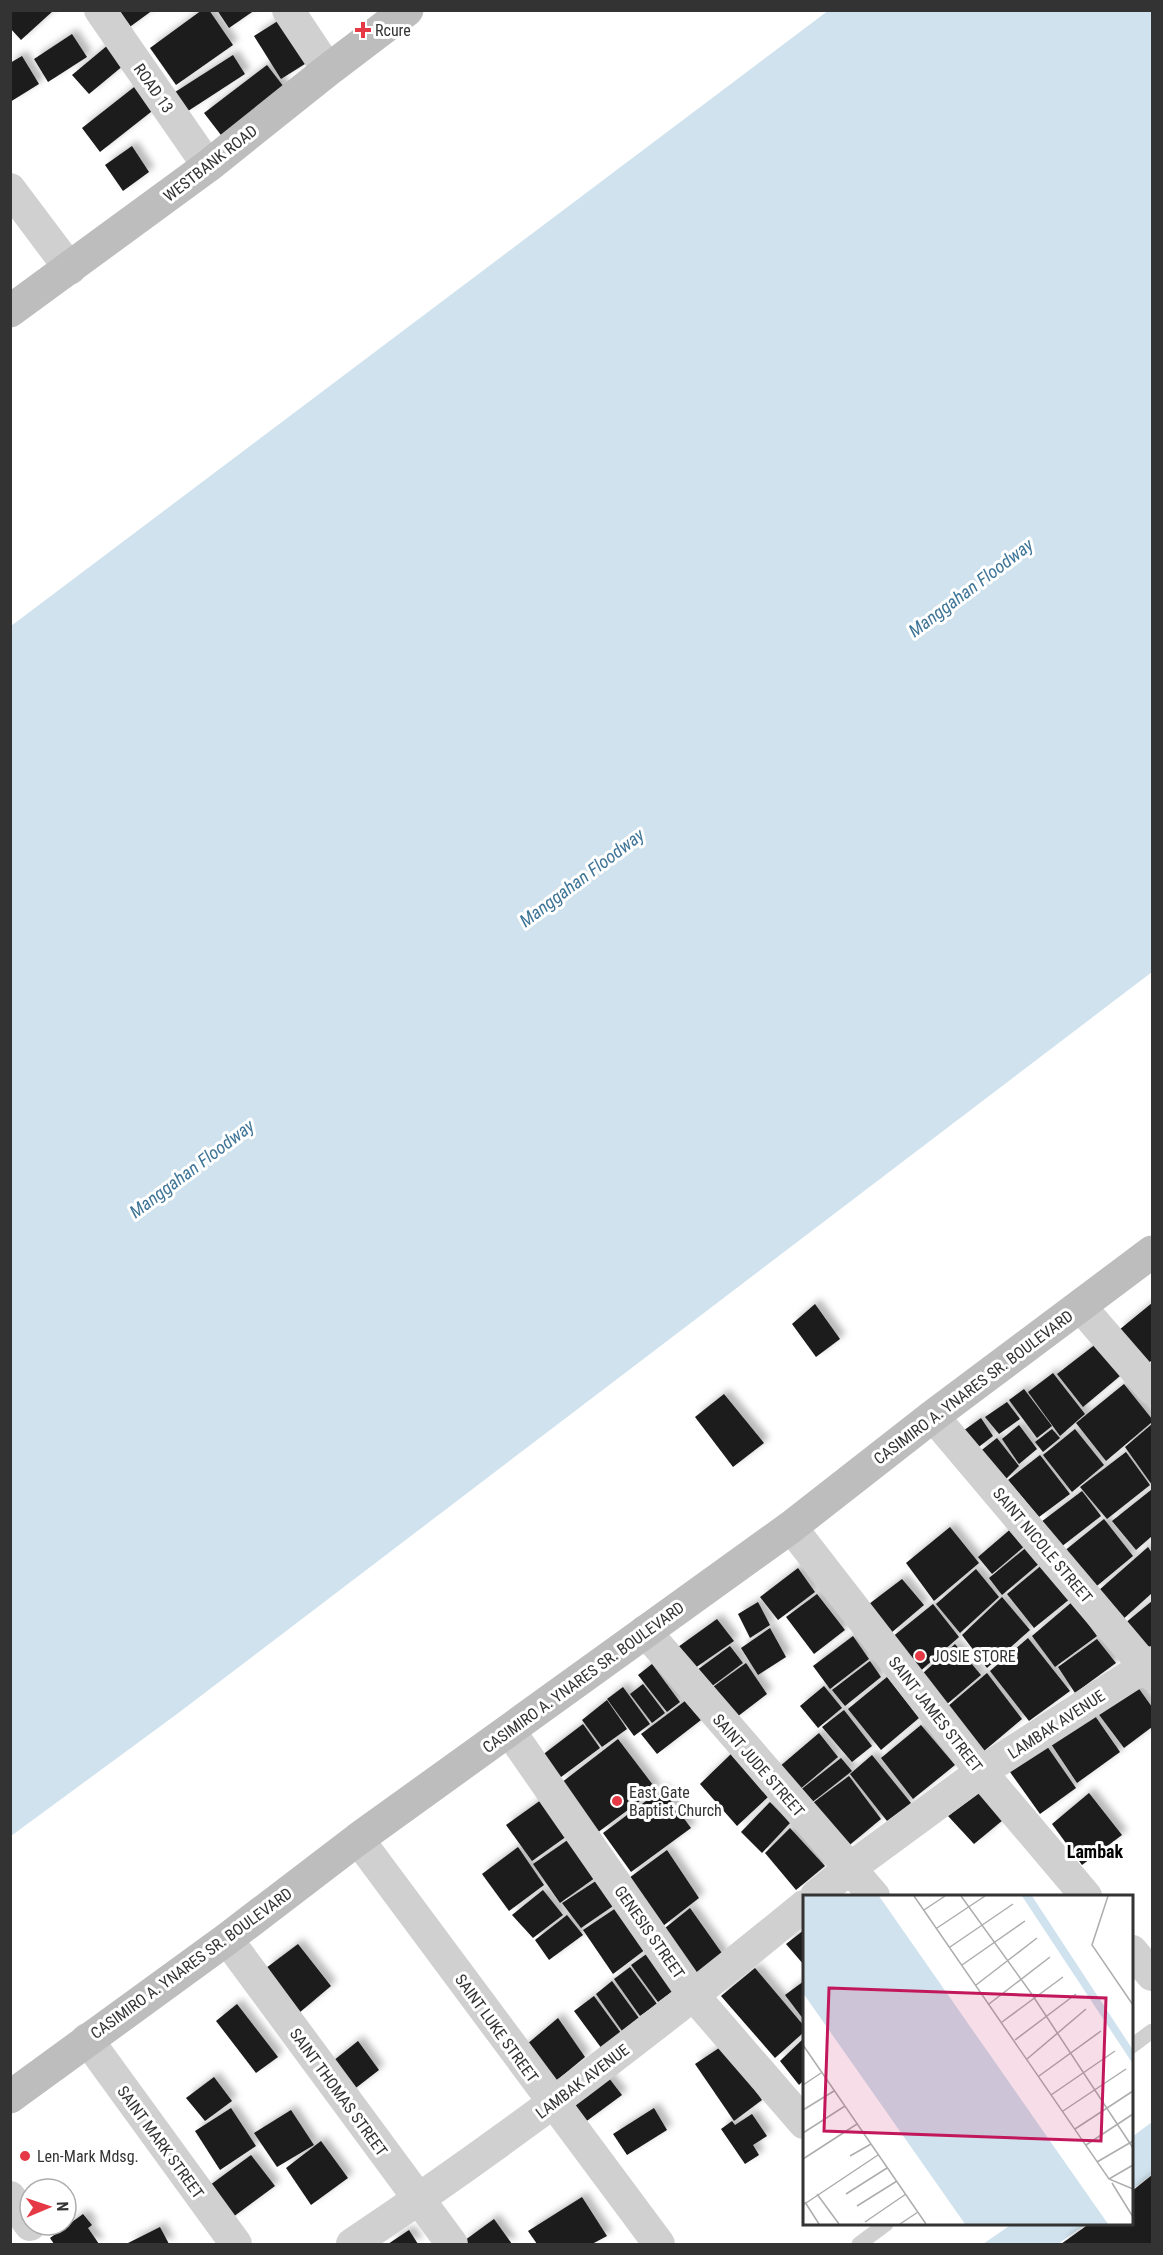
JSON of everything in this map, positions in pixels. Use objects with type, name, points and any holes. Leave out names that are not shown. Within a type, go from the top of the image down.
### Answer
[{"type":"main road","name":"WESTBANK ROAD","points":[[10,311],[208,166],[406,10]]},
{"type":"main road","name":"CASIMIRO A. YNARES SR. BOULEVARD","points":[[10,2097],[358,1839],[791,1527],[933,1416],[1152,1252]]},
{"type":"street","name":"ROAD 13","points":[[100,10],[208,166]]},
{"type":"street","points":[[288,10],[328,70]]},
{"type":"street","points":[[10,189],[70,269]]},
{"type":"street","points":[[1080,1306],[1152,1389]]},
{"type":"street","name":"SAINT NICOLE STREET","points":[[933,1416],[1150,1668]]},
{"type":"street","name":"SAINT JAMES STREET","points":[[791,1527],[981,1772],[1085,1895]]},
{"type":"street","name":"SAINT JUDE STREET","points":[[645,1632],[873,1895]]},
{"type":"street","name":"LAMBAK AVENUE","points":[[817,1895],[981,1772],[1150,1668]]},
{"type":"street","name":"GENESIS STREET","points":[[509,1730],[694,1996],[803,2122]]},
{"type":"street","name":"SAINT LUKE STREET","points":[[358,1839],[659,2244]]},
{"type":"street","name":"LAMBAK AVENUE","points":[[352,2244],[419,2200],[553,2103],[694,1996],[803,1907]]},
{"type":"street","name":"SAINT THOMAS STREET","points":[[226,1938],[453,2244]]},
{"type":"street","points":[[1133,1952],[1152,1975]]},
{"type":"street","name":"SAINT MARK STREET","points":[[87,2039],[236,2244]]},
{"type":"lane","points":[[1133,2045],[1152,2031]]},
{"type":"lane","points":[[859,2244],[883,2225]]},
{"type":"water","name":"Manggahan Floodway","points":[[829,10],[1152,11],[1152,972],[177,1714],[11,1836],[11,626]]},
{"type":"water","points":[[1152,2122],[1152,2174],[1133,2189],[1133,2136]]},
{"type":"water","points":[[1011,2225],[1085,2225],[1058,2244],[983,2244]]},
{"type":"building","points":[[11,10],[54,10],[21,40],[10,28]]},
{"type":"building","points":[[103,10],[153,10],[120,34]]},
{"type":"building","points":[[202,10],[209,10],[233,45],[176,85],[150,48]]},
{"type":"building","points":[[217,10],[255,10],[229,28]]},
{"type":"building","points":[[289,14],[316,57],[281,79],[254,36]]},
{"type":"building","points":[[72,34],[87,57],[48,82],[34,59]]},
{"type":"building","points":[[108,45],[124,65],[89,94],[72,75]]},
{"type":"building","points":[[233,55],[245,74],[185,113],[172,94]]},
{"type":"building","points":[[22,56],[39,84],[10,102],[10,63]]},
{"type":"building","points":[[267,65],[287,91],[224,139],[204,113]]},
{"type":"building","points":[[138,84],[156,108],[100,152],[82,128]]},
{"type":"building","points":[[132,146],[149,172],[123,191],[105,165]]},
{"type":"building","points":[[1152,1303],[1152,1360],[1148,1364],[1119,1330]]},
{"type":"building","points":[[815,1304],[840,1339],[816,1357],[792,1324]]},
{"type":"building","points":[[1101,1340],[1126,1371],[1083,1407],[1057,1374]]},
{"type":"building","points":[[1053,1373],[1085,1414],[1060,1436],[1028,1392]]},
{"type":"building","points":[[1124,1384],[1152,1422],[1106,1461],[1076,1423]]},
{"type":"building","points":[[1024,1389],[1052,1426],[1037,1438],[1009,1400]]},
{"type":"building","points":[[724,1394],[764,1443],[733,1467],[695,1417]]},
{"type":"building","points":[[1007,1402],[1020,1419],[999,1434],[985,1417]]},
{"type":"building","points":[[981,1418],[993,1436],[976,1449],[963,1431]]},
{"type":"building","points":[[1152,1424],[1152,1485],[1125,1447]]},
{"type":"building","points":[[1019,1425],[1037,1449],[1019,1464],[1002,1439]]},
{"type":"building","points":[[1052,1429],[1060,1438],[1043,1452],[1035,1442]]},
{"type":"building","points":[[1075,1429],[1104,1465],[1072,1492],[1043,1455]]},
{"type":"building","points":[[997,1438],[1019,1466],[1002,1483],[978,1453]]},
{"type":"building","points":[[1126,1452],[1150,1485],[1107,1519],[1080,1487]]},
{"type":"building","points":[[1040,1455],[1070,1494],[1039,1517],[1008,1480]]},
{"type":"building","points":[[1151,1490],[1152,1536],[1136,1550],[1112,1521]]},
{"type":"building","points":[[1082,1491],[1101,1516],[1061,1547],[1041,1522]]},
{"type":"building","points":[[1104,1519],[1133,1556],[1092,1590],[1063,1552]]},
{"type":"building","points":[[950,1527],[979,1563],[934,1601],[906,1563]]},
{"type":"building","points":[[1013,1527],[1027,1544],[992,1574],[978,1557]]},
{"type":"building","points":[[1028,1546],[1041,1562],[1002,1595],[989,1578]]},
{"type":"building","points":[[1148,1547],[1152,1553],[1152,1593],[1121,1621],[1098,1591]]},
{"type":"building","points":[[1043,1564],[1071,1598],[1034,1628],[1007,1594]]},
{"type":"building","points":[[798,1568],[815,1592],[778,1620],[760,1597]]},
{"type":"building","points":[[976,1569],[999,1597],[960,1633],[936,1604]]},
{"type":"building","points":[[902,1579],[924,1605],[891,1633],[869,1604]]},
{"type":"building","points":[[817,1594],[845,1630],[814,1654],[786,1617]]},
{"type":"building","points":[[1002,1597],[1030,1630],[987,1668],[962,1635]]},
{"type":"building","points":[[1152,1601],[1152,1651],[1124,1624]]},
{"type":"building","points":[[758,1602],[770,1625],[750,1638],[738,1614]]},
{"type":"building","points":[[1072,1602],[1097,1636],[1055,1667],[1032,1636]]},
{"type":"building","name":"JOSIE STORE","points":[[933,1604],[959,1637],[917,1674],[891,1638]]},
{"type":"building","points":[[717,1619],[734,1641],[695,1668],[678,1647]]},
{"type":"building","points":[[770,1628],[786,1657],[758,1675],[741,1648]]},
{"type":"building","points":[[853,1636],[869,1659],[830,1689],[813,1666]]},
{"type":"building","points":[[1028,1638],[1070,1691],[1029,1721],[990,1671]]},
{"type":"building","points":[[1097,1639],[1116,1663],[1075,1693],[1058,1667]]},
{"type":"building","points":[[955,1644],[981,1675],[946,1705],[922,1674]]},
{"type":"building","points":[[730,1646],[743,1663],[707,1690],[693,1673]]},
{"type":"building","points":[[870,1661],[881,1677],[845,1706],[832,1690]]},
{"type":"building","points":[[746,1663],[767,1694],[733,1720],[710,1689]]},
{"type":"building","points":[[652,1664],[680,1702],[667,1712],[638,1675]]},
{"type":"building","points":[[987,1673],[1022,1719],[984,1751],[948,1706]]},
{"type":"building","points":[[887,1677],[919,1718],[881,1750],[848,1709]]},
{"type":"building","points":[[1132,1679],[1152,1707],[1152,1727],[1124,1748],[1094,1708]]},
{"type":"building","points":[[643,1684],[665,1713],[652,1723],[630,1694]]},
{"type":"building","points":[[824,1686],[842,1708],[818,1728],[800,1706]]},
{"type":"building","points":[[623,1687],[650,1724],[634,1736],[607,1699]]},
{"type":"building","points":[[607,1700],[627,1729],[602,1747],[582,1720]]},
{"type":"building","points":[[685,1701],[701,1720],[657,1754],[641,1734]]},
{"type":"building","points":[[844,1710],[872,1746],[852,1762],[822,1727]]},
{"type":"building","points":[[1093,1713],[1120,1752],[1077,1783],[1051,1744]]},
{"type":"building","points":[[583,1724],[600,1748],[557,1780],[541,1756]]},
{"type":"building","points":[[921,1725],[955,1765],[913,1799],[881,1758]]},
{"type":"building","points":[[819,1733],[838,1757],[792,1796],[772,1773]]},
{"type":"building","points":[[618,1739],[656,1789],[597,1833],[561,1783]]},
{"type":"building","points":[[1042,1739],[1076,1788],[1040,1814],[1005,1765]]},
{"type":"building","points":[[731,1754],[768,1797],[737,1826],[700,1784]]},
{"type":"building","points":[[872,1755],[911,1803],[887,1821],[850,1774]]},
{"type":"building","points":[[841,1758],[852,1771],[810,1804],[799,1791]]},
{"type":"building","points":[[849,1776],[881,1819],[846,1848],[810,1805]]},
{"type":"building","points":[[662,1789],[691,1828],[631,1872],[603,1833]]},
{"type":"building","points":[[979,1793],[1003,1820],[974,1844],[948,1816]]},
{"type":"building","points":[[1089,1793],[1122,1835],[1082,1865],[1052,1824]]},
{"type":"building","points":[[541,1800],[567,1836],[532,1861],[506,1825]]},
{"type":"building","points":[[770,1802],[790,1823],[762,1853],[741,1832]]},
{"type":"building","points":[[790,1828],[825,1866],[796,1890],[765,1853]]},
{"type":"building","points":[[572,1837],[599,1875],[560,1903],[533,1864]]},
{"type":"building","points":[[518,1847],[544,1885],[509,1911],[482,1874]]},
{"type":"building","points":[[667,1850],[699,1898],[663,1926],[629,1878]]},
{"type":"building","points":[[602,1877],[619,1902],[581,1928],[562,1903]]},
{"type":"building","points":[[543,1890],[563,1915],[533,1938],[512,1915]]},
{"type":"building","points":[[622,1904],[646,1949],[613,1974],[583,1930]]},
{"type":"building","points":[[690,1908],[724,1956],[698,1977],[665,1928]]},
{"type":"building","points":[[567,1915],[583,1935],[549,1960],[535,1940]]},
{"type":"building","points":[[803,1931],[803,1964],[786,1944]]},
{"type":"building","points":[[298,1944],[331,1986],[299,2013],[266,1968]]},
{"type":"building","points":[[655,1948],[681,1985],[658,2002],[631,1965]]},
{"type":"building","points":[[630,1967],[657,2004],[640,2016],[614,1979]]},
{"type":"building","points":[[755,1968],[803,2025],[803,2033],[775,2058],[721,1996]]},
{"type":"building","points":[[612,1981],[639,2018],[622,2031],[596,1994]]},
{"type":"building","points":[[803,1982],[803,2019],[785,1995]]},
{"type":"building","points":[[594,1996],[621,2033],[602,2049],[574,2011]]},
{"type":"building","points":[[237,2004],[278,2057],[256,2073],[216,2021]]},
{"type":"building","points":[[558,2018],[585,2057],[550,2086],[520,2050]]},
{"type":"building","points":[[803,2039],[803,2081],[799,2085],[780,2061]]},
{"type":"building","points":[[358,2041],[379,2070],[348,2094],[328,2065]]},
{"type":"building","points":[[722,2046],[762,2100],[734,2121],[695,2064]]},
{"type":"building","points":[[605,2073],[622,2095],[584,2123],[567,2101]]},
{"type":"building","points":[[214,2077],[232,2101],[205,2121],[186,2098]]},
{"type":"building","points":[[231,2108],[256,2146],[220,2170],[195,2131]]},
{"type":"building","points":[[654,2108],[667,2130],[627,2155],[613,2134]]},
{"type":"building","points":[[291,2110],[314,2145],[277,2167],[254,2133]]},
{"type":"building","points":[[752,2114],[767,2136],[753,2145],[759,2155],[745,2164],[721,2129],[732,2121],[735,2125]]},
{"type":"building","points":[[321,2141],[348,2178],[311,2205],[286,2168]]},
{"type":"building","points":[[251,2155],[275,2186],[229,2220],[206,2188]]},
{"type":"building","points":[[1152,2175],[1152,2244],[1061,2244],[1088,2225],[1133,2225],[1133,2190]]},
{"type":"building","points":[[582,2197],[607,2236],[592,2244],[537,2244],[528,2231]]},
{"type":"building","points":[[83,2214],[92,2225],[88,2228],[99,2244],[54,2244],[51,2237],[78,2237],[78,2218]]},
{"type":"building","points":[[494,2219],[512,2244],[461,2243]]},
{"type":"building","points":[[160,2227],[169,2244],[126,2244]]},
{"type":"building","points":[[409,2230],[418,2244],[388,2244]]},
{"type":"place","name":"Rcure","points":[[363,30]]},
{"type":"place","name":"JOSIE STORE","points":[[920,1656]]},
{"type":"place","name":"East Gate Baptist Church","points":[[617,1801]]},
{"type":"place","name":"Len-Mark Mdsg.","points":[[25,2156]]},
{"type":"district","name":"Lambak","points":[[1095,1852]]}]
